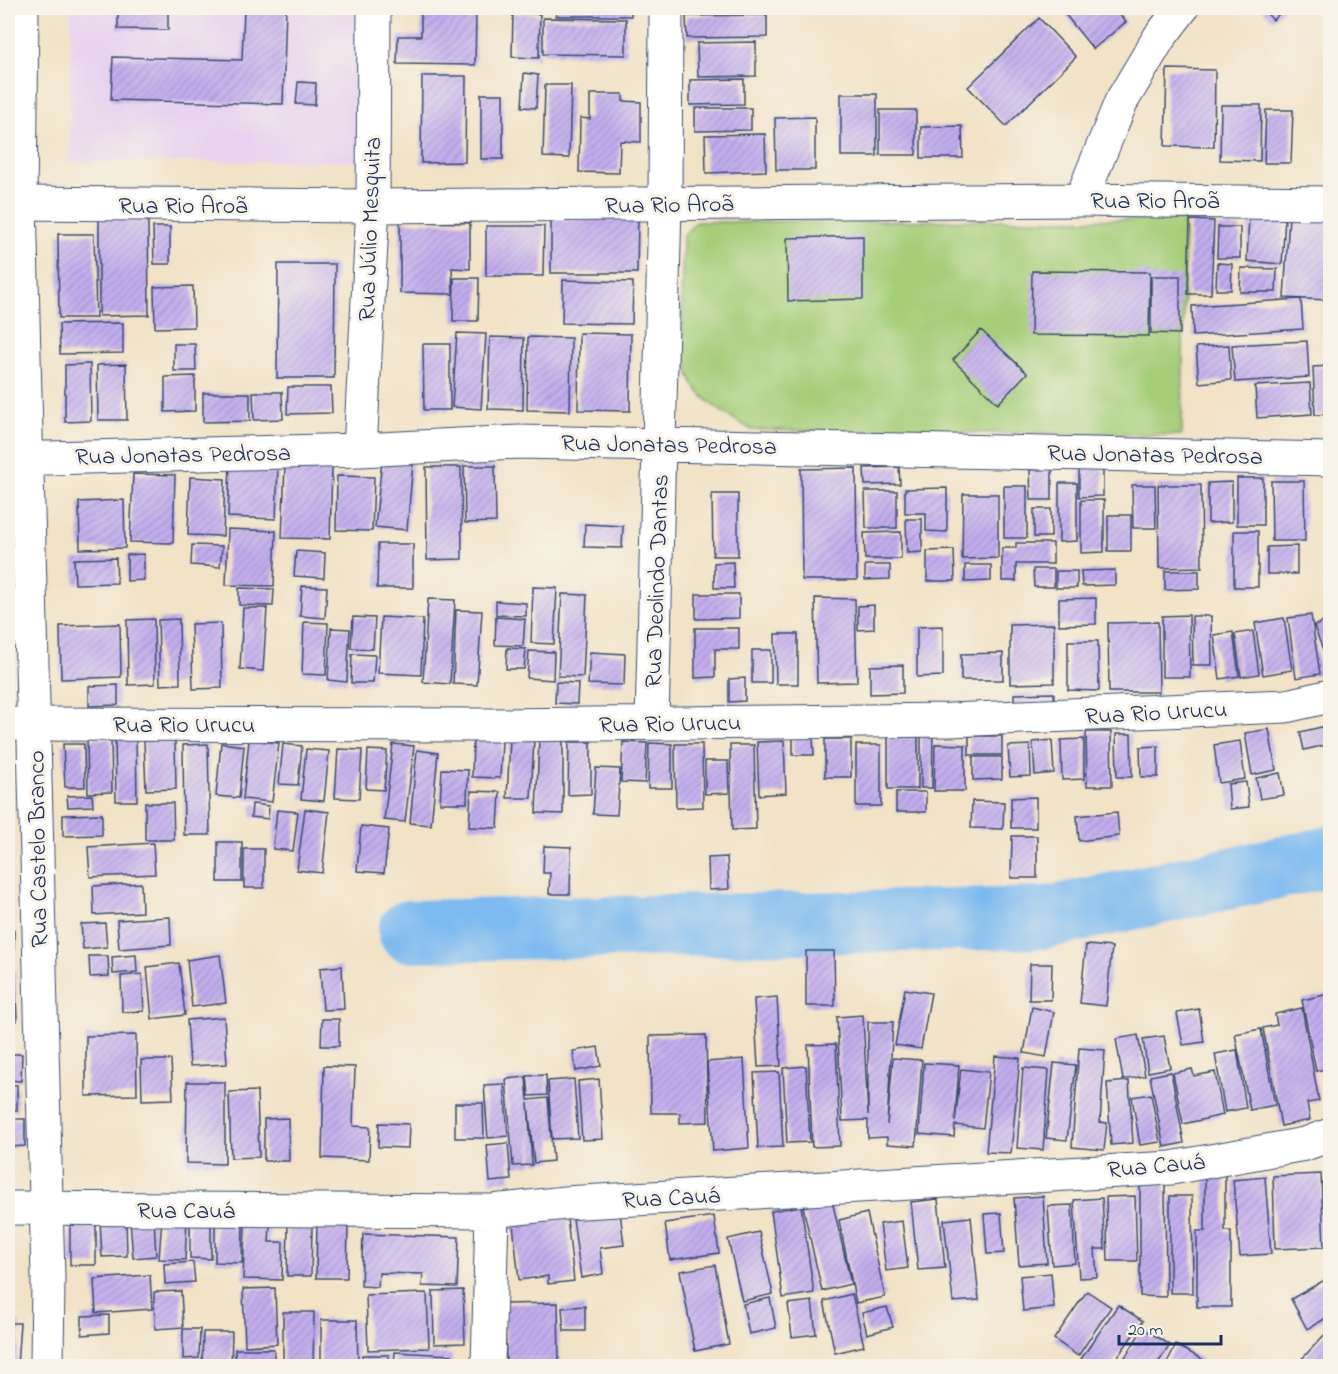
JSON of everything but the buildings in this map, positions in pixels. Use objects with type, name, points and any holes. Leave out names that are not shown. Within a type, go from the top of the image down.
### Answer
[{"type":"street","name":"Rua Castelo Branco","points":[[22,8],[14,204],[21,724],[48,1277],[47,1366]]},
{"type":"street","name":"Rua Júlio Mesquita","points":[[360,450],[373,206],[374,8]]},
{"type":"street","name":"Rua Deolindo Dantas","points":[[652,723],[664,204],[666,8]]},
{"type":"street","points":[[1081,200],[1121,102],[1159,38],[1182,8]]},
{"type":"street","name":"Rua Rio Aroã","points":[[14,204],[373,206],[1081,200],[1330,203]]},
{"type":"street","name":"Rua Jonatas Pedrosa","points":[[18,459],[360,450],[519,441],[1330,459]]},
{"type":"street","name":"Rua Rio Urucu","points":[[21,724],[652,723],[1111,715],[1286,706],[1330,696]]},
{"type":"street","name":"Rua Cauá","points":[[8,1208],[44,1210],[492,1210],[565,1203],[1171,1168],[1305,1144],[1330,1135]]},
{"type":"street","points":[[488,1366],[492,1210]]},
{"type":"shaded area","points":[[71,8],[373,8],[372,161],[70,162]]},
{"type":"green space","points":[[1185,219],[1182,435],[752,430],[722,412],[701,395],[689,374],[685,357],[682,315],[683,236],[696,222]]},
{"type":"waterway","points":[[409,931],[1044,918],[1330,857]]}]
